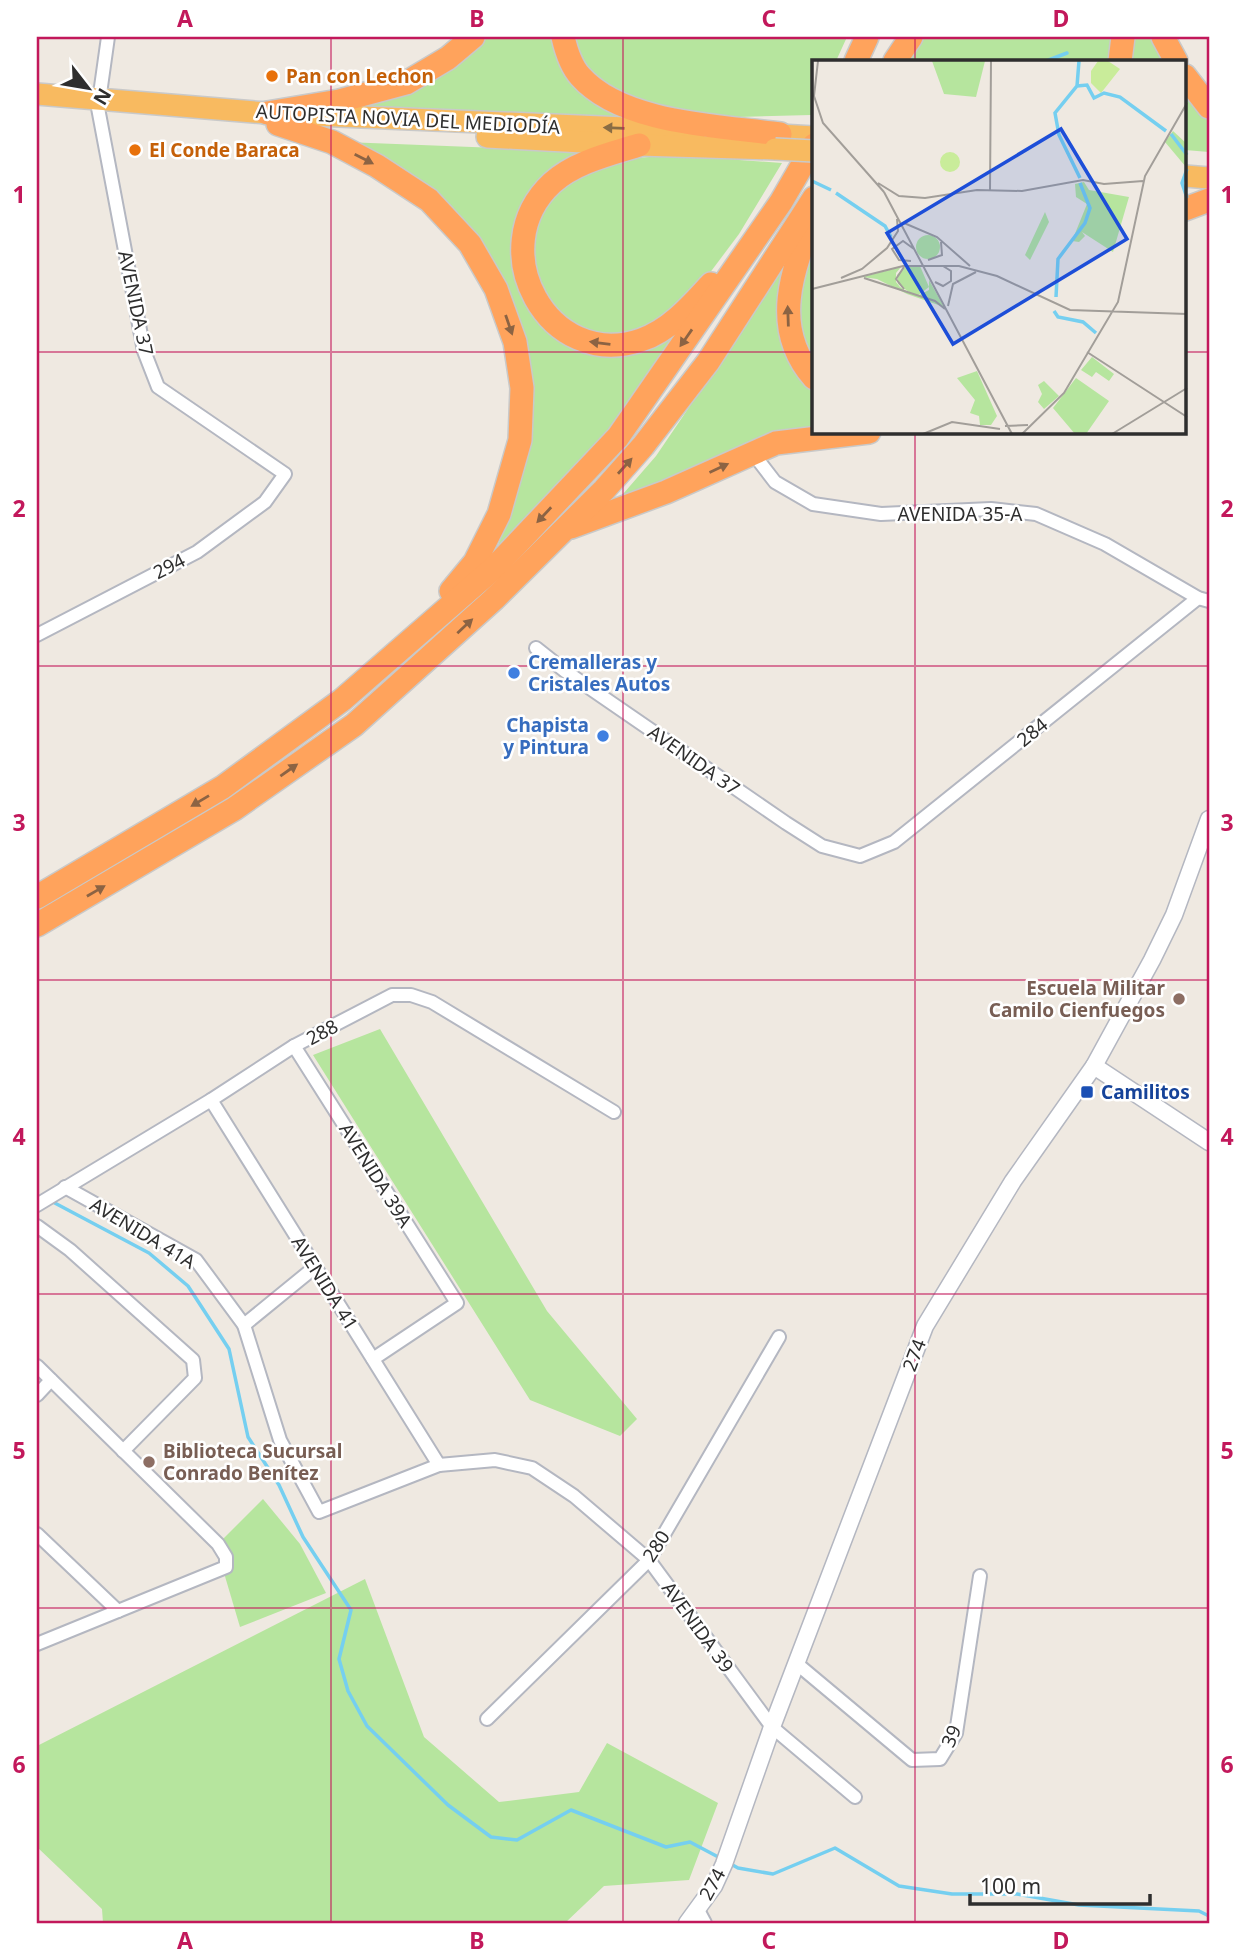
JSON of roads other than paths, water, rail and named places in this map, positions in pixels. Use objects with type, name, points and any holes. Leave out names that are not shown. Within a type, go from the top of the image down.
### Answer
[{"type":"highway","points":[[272,119],[406,83],[448,58],[473,37]]},
{"type":"highway","points":[[563,37],[581,78],[604,96],[634,111],[812,150]]},
{"type":"highway","points":[[854,60],[861,37]]},
{"type":"highway","points":[[855,60],[867,37]]},
{"type":"highway","points":[[885,60],[896,37]]},
{"type":"highway","points":[[896,60],[911,37]]},
{"type":"highway","points":[[1120,60],[1123,37]]},
{"type":"highway","points":[[1163,37],[1174,60]]},
{"type":"highway","points":[[1186,77],[1209,107]]},
{"type":"highway","name":"AUTOPISTA NOVIA DEL MEDIODÍA","points":[[37,94],[272,119],[639,145],[778,141]]},
{"type":"highway","name":"AUTOPISTA NOVIA DEL MEDIODÍA","points":[[37,105],[98,102]]},
{"type":"highway","name":"AUTOPISTA NOVIA DEL MEDIODÍA","points":[[272,119],[778,141]]},
{"type":"highway","points":[[272,119],[332,142],[377,166],[429,200],[462,235],[496,289],[515,342],[522,388],[520,440],[499,514],[475,562],[445,598],[342,700]]},
{"type":"highway","points":[[778,141],[812,137]]},
{"type":"highway","points":[[639,145],[578,166],[554,181],[536,200],[528,216],[522,253],[524,273],[531,294],[564,331],[589,342],[617,345],[643,340],[670,323],[695,301],[781,202]]},
{"type":"highway","points":[[37,897],[223,787],[342,700],[495,567],[618,436],[781,202],[812,148]]},
{"type":"highway","points":[[1186,163],[1209,165]]},
{"type":"highway","points":[[1186,176],[1209,178]]},
{"type":"highway","points":[[1186,209],[1209,200]]},
{"type":"highway","points":[[37,925],[234,809],[354,725],[495,599],[643,446],[708,362],[812,201]]},
{"type":"highway","points":[[812,222],[793,277],[787,314],[794,348],[812,375]]},
{"type":"highway","points":[[565,529],[666,492],[776,443],[852,434]]},
{"type":"street","name":"AVENIDA 37","points":[[108,37],[98,102],[144,351],[158,387],[285,474]]},
{"type":"street","name":"AVENIDA 35-A","points":[[752,452],[775,482],[813,503],[881,514],[991,509],[1036,514],[1105,544],[1204,600]]},
{"type":"street","name":"294","points":[[37,635],[197,552],[265,502],[285,474]]},
{"type":"street","name":"284","points":[[860,856],[894,842],[1204,600]]},
{"type":"street","name":"AVENIDA 37","points":[[536,648],[565,671],[795,829],[822,846],[860,856]]},
{"type":"street","name":"274","points":[[687,1923],[701,1916],[724,1864],[772,1727],[925,1326],[1013,1181],[1094,1066],[1174,915],[1209,819]]},
{"type":"street","name":"288","points":[[37,1205],[295,1046],[391,995],[411,995],[432,1002],[614,1112]]},
{"type":"street","name":"AVENIDA 39A","points":[[295,1046],[457,1303],[373,1359]]},
{"type":"street","points":[[1094,1066],[1209,1142]]},
{"type":"street","name":"AVENIDA 41","points":[[211,1100],[439,1465]]},
{"type":"street","name":"AVENIDA 41A","points":[[65,1187],[196,1260],[244,1325],[280,1440],[319,1512],[439,1465]]},
{"type":"street","points":[[37,1226],[70,1250],[193,1360],[195,1378],[123,1451]]},
{"type":"street","points":[[244,1325],[315,1267]]},
{"type":"street","name":"280","points":[[487,1719],[649,1560],[779,1337]]},
{"type":"street","points":[[37,1366],[218,1544],[226,1556],[226,1567],[37,1644]]},
{"type":"street","points":[[37,1395],[51,1380]]},
{"type":"street","name":"AVENIDA 39","points":[[439,1465],[495,1460],[532,1468],[574,1496],[649,1560],[772,1727],[855,1797]]},
{"type":"street","points":[[37,1534],[118,1611]]},
{"type":"street","name":"39","points":[[796,1663],[912,1760],[940,1759],[956,1733],[980,1577]]},
{"type":"waterway","points":[[1049,60],[1067,53]]},
{"type":"waterway","points":[[51,1201],[149,1253],[188,1286],[229,1349],[248,1437],[279,1485],[303,1537],[351,1610],[339,1659],[348,1691],[367,1726],[448,1805],[491,1837],[517,1840],[571,1810],[666,1847],[690,1842],[722,1859]]},
{"type":"waterway","points":[[729,1863],[738,1868],[773,1874],[835,1848],[899,1886],[952,1894],[1017,1894],[1079,1905],[1199,1911],[1209,1916]]},
{"type":"place","name":"Pan con Lechon","points":[[272,76]]},
{"type":"place","name":"El Conde Baraca","points":[[135,150]]},
{"type":"place","name":"Cremalleras y Cristales Autos","points":[[514,673]]},
{"type":"place","name":"Chapista y Pintura","points":[[603,736]]},
{"type":"place","name":"Escuela Militar Camilo Cienfuegos","points":[[1179,999]]},
{"type":"place","name":"Camilitos","points":[[1087,1092]]},
{"type":"place","name":"Biblioteca Sucursal Conrado Benítez","points":[[149,1462]]}]
